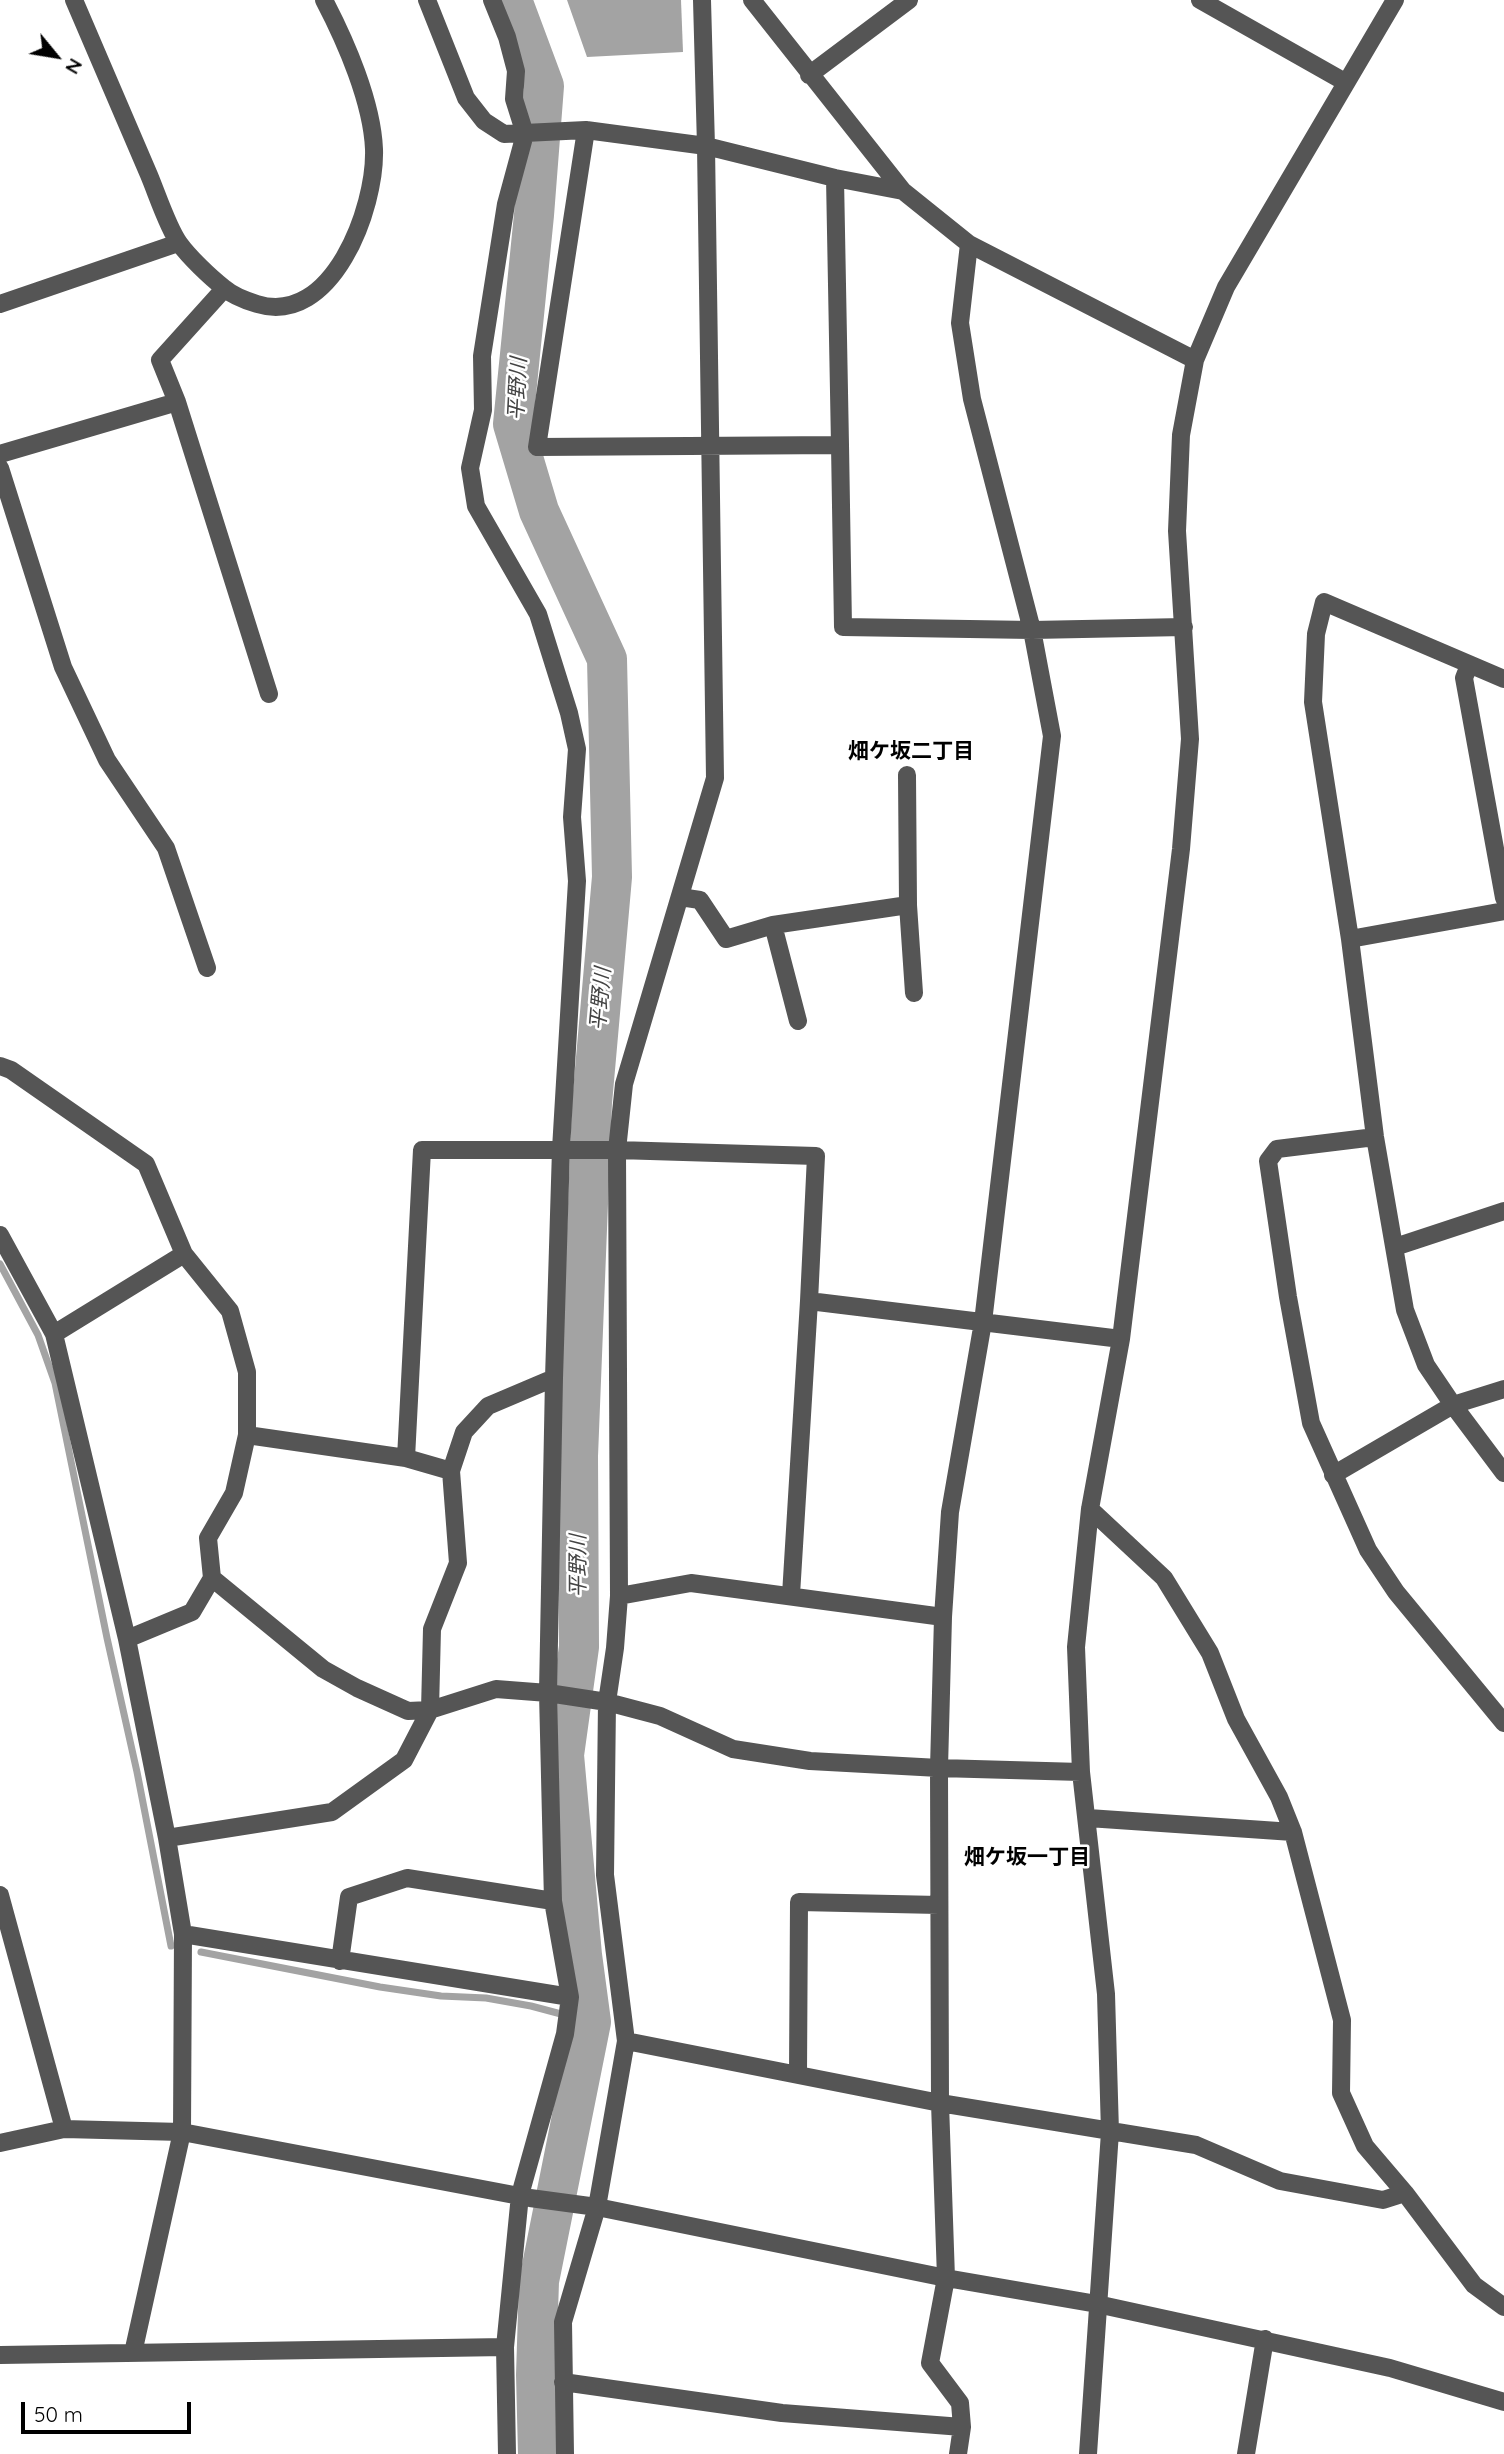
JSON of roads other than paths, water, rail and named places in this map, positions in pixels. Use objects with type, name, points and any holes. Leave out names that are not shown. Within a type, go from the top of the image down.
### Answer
[{"type":"street","points":[[75,0],[178,243],[224,289],[240,299],[270,308],[301,303],[331,279],[352,243],[369,198],[374,149],[364,97],[340,31],[324,0]]},
{"type":"street","points":[[427,0],[466,98],[484,121],[504,134],[586,130],[706,146],[835,178],[904,191]]},
{"type":"street","points":[[492,0],[507,37],[516,71],[514,99],[525,134],[506,204],[482,356],[483,410],[470,468],[476,506],[538,614],[578,749],[572,817],[577,881],[561,1149],[548,1693],[553,1901],[570,1997],[565,2034],[525,2197],[505,2347],[507,2454]]},
{"type":"street","points":[[565,2454],[562,2322],[591,2207],[626,2041],[606,1875],[607,1702],[619,1596],[617,1150],[624,1083],[715,778],[702,0]]},
{"type":"street","points":[[752,0],[809,75],[904,191],[969,244],[1195,360]]},
{"type":"street","points":[[809,75],[909,0]]},
{"type":"street","points":[[1200,0],[1232,8],[1345,82]]},
{"type":"street","points":[[1088,2454],[1111,2132],[1106,1994],[1081,1772],[1076,1647],[1090,1509],[1121,1339],[1181,849],[1190,739],[1177,531],[1181,435],[1195,360],[1226,286],[1395,0]]},
{"type":"street","points":[[586,130],[537,447],[840,445]]},
{"type":"street","points":[[835,178],[843,627],[1032,630],[1184,627]]},
{"type":"street","points":[[0,304],[178,243]]},
{"type":"street","points":[[958,2454],[962,2427],[960,2403],[930,2364],[946,2278],[940,2103],[939,1905],[943,1617],[950,1512],[983,1322],[1052,736],[1032,630],[972,399],[960,323],[969,244]]},
{"type":"street","points":[[224,289],[160,360],[177,402],[269,694]]},
{"type":"street","points":[[0,454],[177,402]]},
{"type":"street","points":[[0,468],[63,667],[107,760],[166,848],[207,968]]},
{"type":"street","points":[[1504,679],[1324,602],[1316,634],[1313,702],[1350,939],[1375,1137],[1405,1310],[1426,1365],[1452,1405],[1504,1474]]},
{"type":"street","points":[[1469,665],[1464,678],[1504,898]]},
{"type":"street","points":[[907,775],[908,905],[914,993]]},
{"type":"street","points":[[680,897],[700,900],[726,939],[773,925],[908,905]]},
{"type":"street","points":[[1350,939],[1504,911]]},
{"type":"street","points":[[773,925],[798,1021]]},
{"type":"street","points":[[0,1053],[6,1068],[146,1164],[184,1254],[230,1311],[247,1372],[247,1435],[234,1493],[208,1538],[212,1578],[192,1612],[127,1639]]},
{"type":"street","points":[[1375,1137],[1277,1149],[1268,1161],[1288,1297],[1311,1423],[1368,1550],[1396,1591],[1504,1723]]},
{"type":"street","points":[[406,1458],[422,1150],[561,1149],[816,1156],[791,1595]]},
{"type":"street","points":[[1395,1247],[1504,1211]]},
{"type":"street","points":[[0,1235],[54,1334],[127,1639],[167,1838],[183,1934],[182,2132],[133,2353]]},
{"type":"street","points":[[54,1334],[184,1254]]},
{"type":"street","points":[[809,1301],[1121,1339]]},
{"type":"street","points":[[167,1838],[332,1812],[404,1760],[430,1710],[432,1629],[458,1563],[452,1471],[464,1432],[488,1406],[554,1378]]},
{"type":"street","points":[[1333,1475],[1452,1405],[1504,1389]]},
{"type":"street","points":[[247,1435],[406,1458],[452,1471]]},
{"type":"street","points":[[1090,1509],[1164,1578],[1210,1653],[1236,1720],[1279,1797],[1293,1832],[1342,2020],[1341,2093],[1365,2146],[1405,2193],[1474,2285],[1504,2306]]},
{"type":"street","points":[[212,1578],[323,1669],[408,1711],[430,1710],[496,1689],[548,1693],[607,1702],[660,1716],[733,1749],[810,1761],[1081,1772]]},
{"type":"street","points":[[619,1596],[691,1583],[943,1617]]},
{"type":"street","points":[[1088,1818],[1293,1832]]},
{"type":"street","points":[[340,1961],[349,1897],[407,1878],[553,1901]]},
{"type":"street","points":[[0,1895],[64,2129]]},
{"type":"street","points":[[798,2074],[799,1902],[939,1905]]},
{"type":"street","points":[[183,1934],[570,1997]]},
{"type":"street","points":[[626,2041],[940,2103],[1196,2145],[1280,2181],[1383,2200],[1405,2193]]},
{"type":"street","points":[[0,2143],[64,2129],[182,2132],[591,2207],[946,2278],[1097,2304],[1390,2368],[1504,2402]]},
{"type":"street","points":[[1246,2454],[1265,2339]]},
{"type":"street","points":[[0,2355],[505,2347]]},
{"type":"street","points":[[563,2382],[782,2413],[962,2427]]},
{"type":"waterway","name":"平野川","points":[[512,0],[544,86],[513,424],[539,511],[607,659],[612,877],[592,1103],[578,1456],[579,1647],[564,1755],[582,1955],[591,2022],[539,2281],[536,2375],[538,2454]]},
{"type":"waterway","points":[[0,1264],[38,1335],[55,1383],[171,1946]]},
{"type":"waterway","points":[[201,1952],[380,1987],[441,1996],[486,1998],[531,2006],[591,2022]]},
{"type":"district","name":"畑ケ坂二丁目","points":[[911,752]]},
{"type":"district","name":"畑ケ坂一丁目","points":[[1027,1858]]}]
